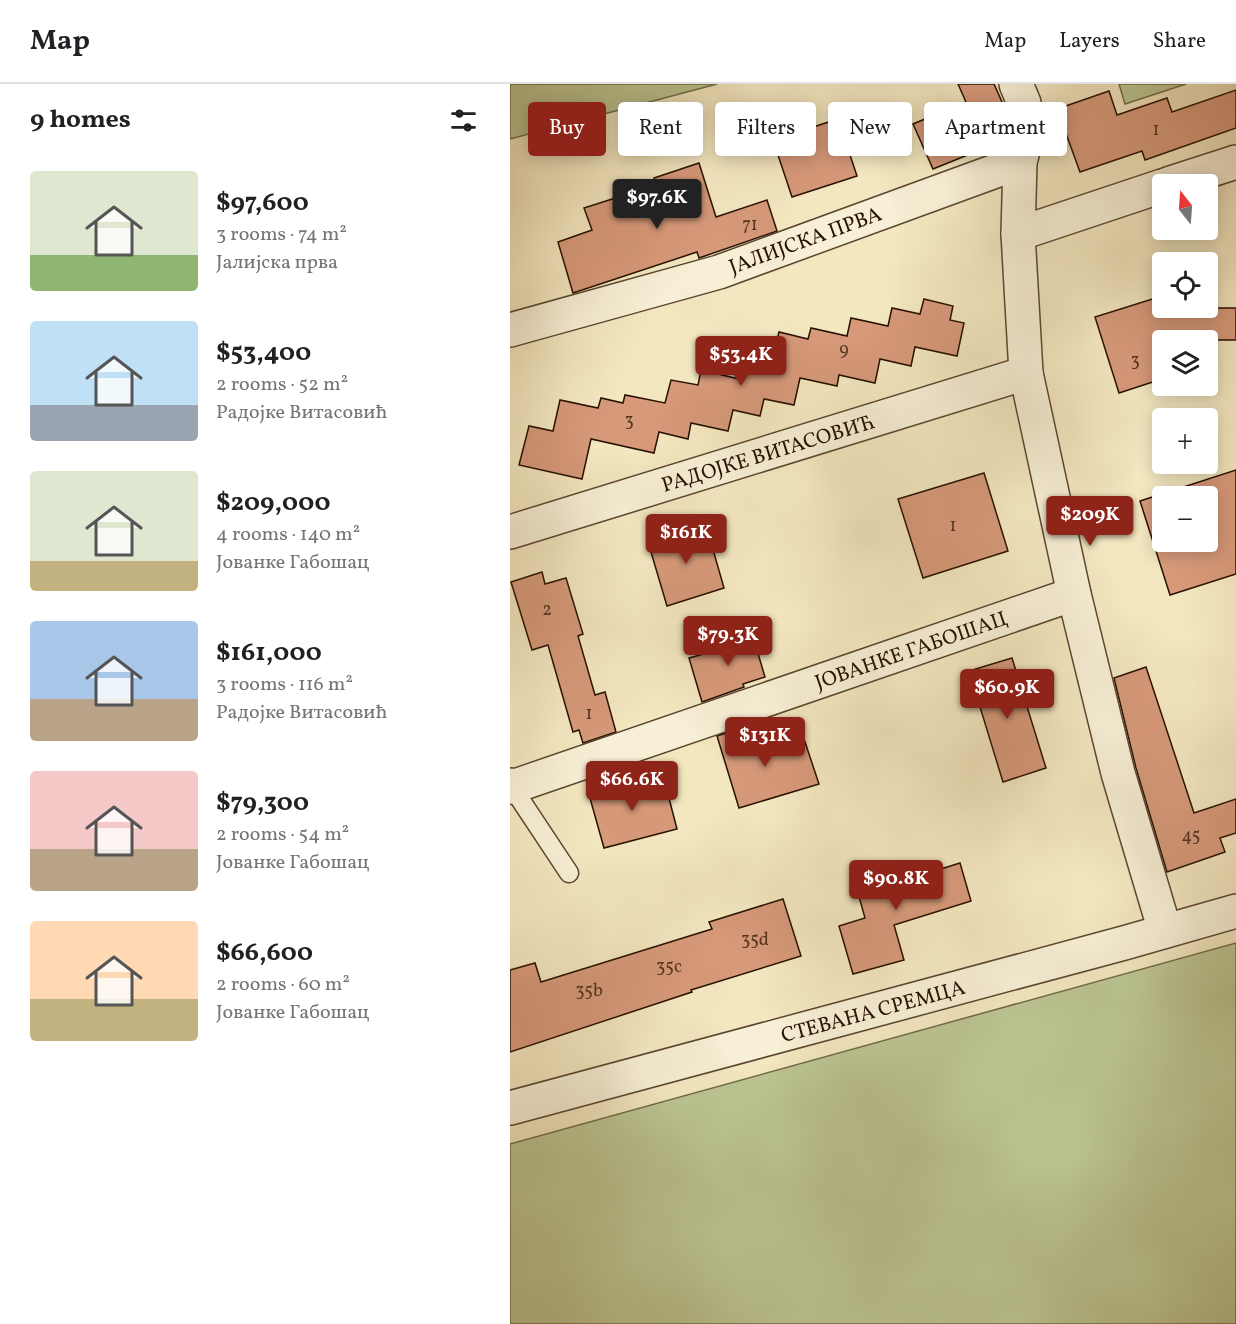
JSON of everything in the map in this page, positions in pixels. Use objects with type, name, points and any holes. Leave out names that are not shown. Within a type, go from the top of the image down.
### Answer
[{"type":"street","points":[[1017,84],[1024,103],[1028,132],[1020,162],[1018,234],[1026,373],[1074,594],[1118,773],[1165,931]]},
{"type":"street","name":"ЈАЛИЈСКА ПРВА","points":[[510,330],[719,272],[1020,162]]},
{"type":"street","points":[[1199,174],[1236,162]]},
{"type":"street","points":[[1018,234],[1152,189]]},
{"type":"street","name":"РАДОЈКЕ ВИТАСОВИЋ","points":[[512,527],[1026,373]]},
{"type":"street","name":"ЈОВАНКЕ ГАБОШАЦ","points":[[511,786],[1074,594]]},
{"type":"street","name":"СТЕВАНА СРЕМЦА","points":[[510,1108],[1236,911]]},
{"type":"lane","points":[[511,786],[569,873]]},
{"type":"green space","points":[[510,84],[717,84],[649,102],[618,102],[618,110],[606,113],[606,102],[528,102],[528,134],[510,139]]},
{"type":"green space","points":[[1119,84],[1186,84],[1125,104]]},
{"type":"green space","points":[[1236,943],[1236,1324],[510,1324],[510,1144]]},
{"type":"building","points":[[958,84],[994,84],[1002,102],[966,102]]},
{"type":"building","points":[[1236,90],[1236,128],[1145,160],[1142,151],[1080,172],[1067,136],[1067,106],[1109,91],[1117,115],[1167,98],[1172,112]]},
{"type":"building","points":[[924,119],[924,149],[913,124]]},
{"type":"building","points":[[828,122],[828,156],[850,156],[857,176],[792,197],[778,156],[816,156],[816,126]]},
{"type":"building","points":[[927,156],[965,156],[933,169]]},
{"type":"building","points":[[699,163],[716,217],[767,200],[777,231],[699,258],[697,252],[573,293],[558,242],[592,230],[584,208],[656,185],[654,178]]},
{"type":"building","points":[[924,299],[953,306],[950,320],[964,323],[957,356],[915,347],[911,366],[880,359],[875,383],[839,375],[837,386],[800,378],[794,405],[764,399],[760,416],[733,410],[728,431],[691,423],[688,439],[659,432],[654,453],[591,439],[582,479],[519,465],[529,426],[553,431],[560,400],[598,408],[601,398],[623,403],[625,395],[665,403],[671,380],[698,385],[701,370],[739,379],[746,350],[773,356],[779,332],[808,339],[811,328],[847,336],[851,318],[888,326],[892,308],[920,314]]},
{"type":"building","points":[[1152,299],[1152,318],[1218,318],[1218,308],[1236,308],[1236,340],[1218,340],[1218,330],[1152,330],[1152,382],[1119,393],[1095,317]]},
{"type":"building","points":[[1236,470],[1236,574],[1170,595],[1156,552],[1218,552],[1218,486],[1186,486]]},
{"type":"building","points":[[984,473],[1008,551],[923,578],[898,499]]},
{"type":"building","points":[[1152,497],[1152,539],[1140,501]]},
{"type":"building","points":[[706,525],[724,588],[667,606],[648,542]]},
{"type":"building","points":[[542,572],[545,584],[566,578],[583,634],[578,636],[595,695],[605,692],[616,732],[583,743],[579,730],[573,732],[548,645],[532,650],[511,582]]},
{"type":"building","points":[[751,630],[765,677],[702,702],[689,658],[725,648],[722,638]]},
{"type":"building","points":[[1012,658],[1046,768],[1003,782],[969,671]]},
{"type":"building","points":[[1146,667],[1194,813],[1236,799],[1236,833],[1220,838],[1225,852],[1167,872],[1136,768],[1114,678]]},
{"type":"building","points":[[748,726],[756,753],[804,739],[819,784],[739,808],[717,736]]},
{"type":"building","points":[[664,779],[677,829],[604,848],[588,791],[615,784],[617,791]]},
{"type":"building","points":[[876,861],[884,887],[960,863],[971,901],[894,925],[904,960],[853,974],[839,926],[865,918],[851,868]]},
{"type":"building","points":[[783,899],[801,956],[691,990],[692,992],[510,1052],[510,970],[535,963],[541,982],[712,929],[709,922]]}]
